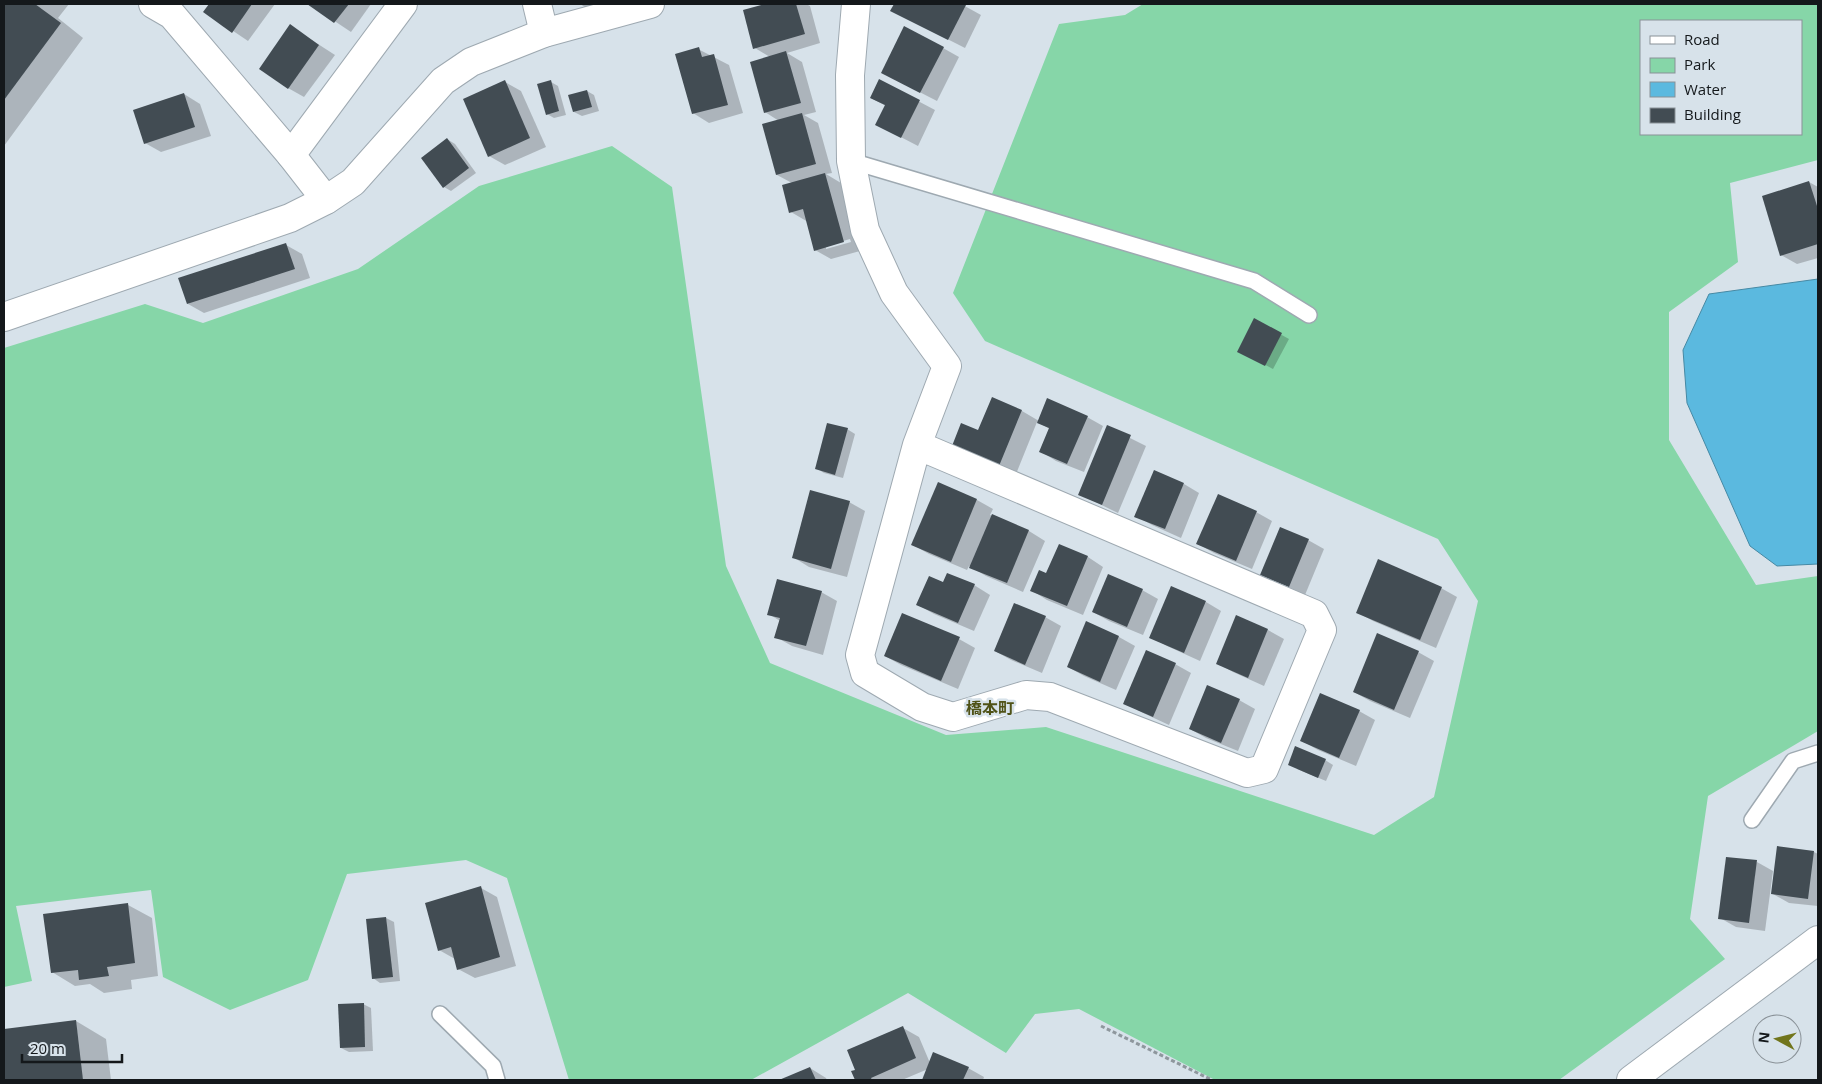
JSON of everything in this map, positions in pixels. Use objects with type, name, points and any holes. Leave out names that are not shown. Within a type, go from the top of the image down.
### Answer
[{"type":"street","points":[[291,154],[403,4]]},
{"type":"street","points":[[537,4],[544,33]]},
{"type":"street","points":[[4,317],[290,218],[326,200],[353,182],[443,81],[471,62],[544,33],[650,4]]},
{"type":"street","points":[[856,4],[850,75],[851,161],[865,230],[894,293],[947,366],[917,445],[860,655],[865,673],[922,707],[953,717],[1026,694],[1050,697],[1247,773],[1264,769],[1322,630],[1314,614],[917,445]]},
{"type":"street","points":[[168,7],[291,154],[326,200]]},
{"type":"street","points":[[1631,1080],[1818,940]]},
{"type":"lane","points":[[851,161],[1254,281],[1308,315]]},
{"type":"lane","points":[[1752,820],[1793,761],[1818,753]]},
{"type":"lane","points":[[440,1014],[493,1066],[497,1080]]},
{"type":"path","points":[[1101,1026],[1212,1080]]},
{"type":"green space","points":[[1143,4],[1818,4],[1818,160],[1730,183],[1738,262],[1669,312],[1669,440],[1756,585],[1818,576],[1818,731],[1708,796],[1690,919],[1725,959],[1559,1080],[1215,1080],[1079,1009],[1035,1014],[1006,1053],[908,993],[751,1080],[569,1080],[507,878],[466,860],[347,874],[308,980],[230,1010],[163,977],[151,890],[16,906],[32,981],[4,987],[4,348],[145,304],[203,323],[358,269],[479,186],[612,146],[672,187],[726,566],[770,663],[946,735],[1046,727],[1374,835],[1434,797],[1478,601],[1438,539],[985,341],[953,293],[1059,24],[1125,15]]},
{"type":"water","points":[[1818,279],[1818,564],[1777,566],[1750,546],[1687,403],[1683,350],[1709,294]]},
{"type":"building","points":[[4,4],[35,4],[61,23],[4,100]]},
{"type":"building","points":[[209,4],[252,4],[232,33],[203,12]]},
{"type":"building","points":[[307,4],[349,4],[334,23]]},
{"type":"building","points":[[765,4],[796,4],[805,34],[753,49],[743,10]]},
{"type":"building","points":[[894,4],[966,5],[948,40],[890,11]]},
{"type":"building","points":[[290,24],[319,45],[288,89],[259,69]]},
{"type":"building","points":[[904,26],[944,47],[920,93],[881,73]]},
{"type":"building","points":[[699,47],[702,57],[714,54],[728,105],[692,114],[675,54]]},
{"type":"building","points":[[786,51],[801,103],[764,113],[750,62]]},
{"type":"building","points":[[879,79],[920,100],[901,138],[875,125],[885,105],[870,98]]},
{"type":"building","points":[[505,80],[530,138],[488,157],[463,99]]},
{"type":"building","points":[[551,80],[559,111],[546,115],[537,84]]},
{"type":"building","points":[[587,90],[592,107],[573,112],[568,95]]},
{"type":"building","points":[[184,93],[195,127],[144,144],[133,110]]},
{"type":"building","points":[[802,113],[816,164],[776,175],[762,124]]},
{"type":"building","points":[[447,138],[469,168],[443,188],[421,158]]},
{"type":"building","points":[[825,173],[844,242],[814,251],[803,209],[789,213],[782,185]]},
{"type":"building","points":[[1809,181],[1818,209],[1818,244],[1780,256],[1762,196]]},
{"type":"building","points":[[286,243],[295,269],[187,304],[178,278]]},
{"type":"building","points":[[1254,318],[1282,333],[1265,366],[1237,352]]},
{"type":"building","points":[[992,397],[1022,410],[999,466],[952,446],[961,423],[978,430]]},
{"type":"building","points":[[1047,398],[1088,416],[1067,464],[1039,452],[1049,428],[1037,423]]},
{"type":"building","points":[[827,423],[848,428],[835,475],[815,469]]},
{"type":"building","points":[[1107,425],[1131,435],[1102,505],[1078,495]]},
{"type":"building","points":[[1154,470],[1184,483],[1165,529],[1134,517]]},
{"type":"building","points":[[938,482],[977,499],[951,562],[911,545]]},
{"type":"building","points":[[810,490],[850,501],[831,569],[792,558]]},
{"type":"building","points":[[1218,494],[1257,511],[1236,561],[1196,544]]},
{"type":"building","points":[[992,514],[1029,530],[1007,583],[969,568]]},
{"type":"building","points":[[1280,527],[1309,539],[1289,587],[1260,575]]},
{"type":"building","points":[[1059,544],[1088,556],[1067,606],[1030,591],[1039,570],[1046,573]]},
{"type":"building","points":[[1378,559],[1442,587],[1420,640],[1356,613]]},
{"type":"building","points":[[947,573],[975,584],[958,623],[916,605],[929,576],[943,582]]},
{"type":"building","points":[[1108,574],[1143,589],[1127,627],[1092,612]]},
{"type":"building","points":[[777,579],[822,591],[806,646],[774,638],[780,618],[767,615]]},
{"type":"building","points":[[1171,586],[1206,601],[1184,653],[1149,638]]},
{"type":"building","points":[[1014,603],[1046,616],[1025,665],[994,651]]},
{"type":"building","points":[[902,613],[960,637],[941,681],[884,656]]},
{"type":"building","points":[[1236,615],[1268,629],[1248,678],[1216,664]]},
{"type":"building","points":[[1086,621],[1119,636],[1100,682],[1067,667]]},
{"type":"building","points":[[1377,633],[1419,651],[1394,710],[1353,692]]},
{"type":"building","points":[[1146,650],[1176,663],[1153,717],[1123,704]]},
{"type":"building","points":[[1207,685],[1240,699],[1221,743],[1189,729]]},
{"type":"building","points":[[1320,693],[1360,710],[1339,758],[1300,741]]},
{"type":"building","points":[[1295,746],[1326,759],[1318,778],[1288,765]]},
{"type":"building","points":[[1777,846],[1814,851],[1808,899],[1771,894]]},
{"type":"building","points":[[1726,857],[1757,860],[1749,923],[1718,919]]},
{"type":"building","points":[[481,886],[500,957],[457,970],[451,947],[438,951],[425,903]]},
{"type":"building","points":[[128,903],[135,963],[107,967],[109,976],[79,980],[78,970],[51,973],[43,914]]},
{"type":"building","points":[[386,917],[393,977],[372,979],[366,919]]},
{"type":"building","points":[[364,1003],[365,1047],[340,1048],[338,1004]]},
{"type":"building","points":[[76,1020],[83,1080],[4,1080],[4,1029]]},
{"type":"building","points":[[903,1026],[916,1058],[871,1078],[872,1080],[855,1080],[851,1071],[855,1070],[847,1050]]},
{"type":"building","points":[[933,1052],[969,1067],[963,1080],[922,1080]]},
{"type":"building","points":[[810,1067],[816,1080],[779,1080]]},
{"type":"district","name":"橋本町","points":[[990,708]]}]
